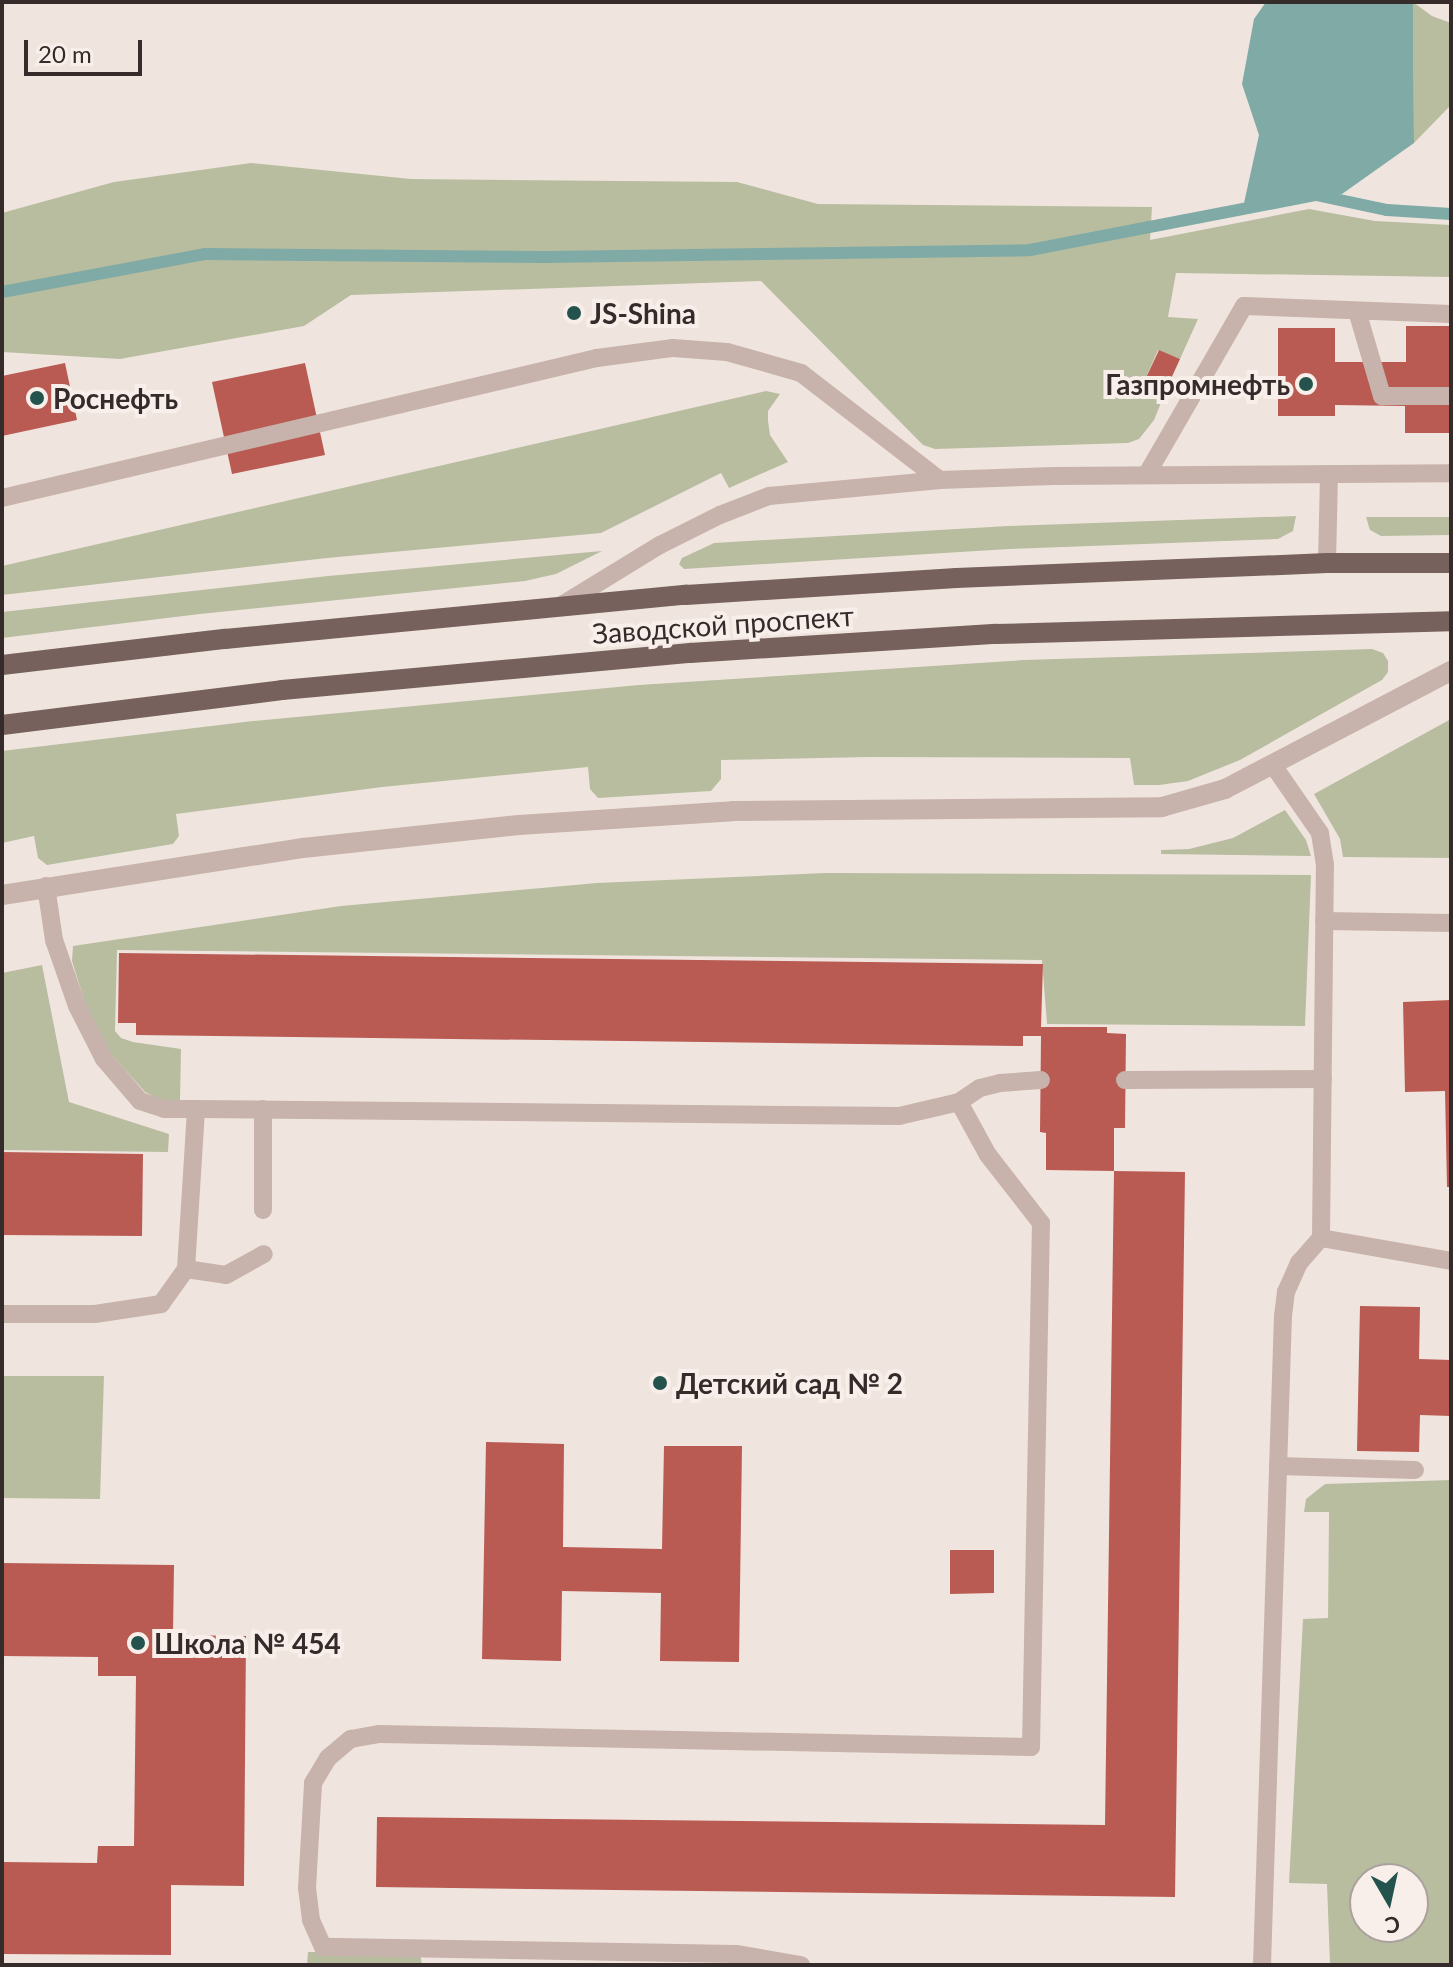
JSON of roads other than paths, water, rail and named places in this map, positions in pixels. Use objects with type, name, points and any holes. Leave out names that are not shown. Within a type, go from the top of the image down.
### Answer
[{"type":"main road","name":"Заводской проспект","points":[[2,665],[562,605],[956,578],[1327,563],[1451,563]]},
{"type":"main road","name":"Заводской проспект","points":[[2,725],[282,690],[690,653],[996,634],[1451,621]]},
{"type":"street","points":[[2,895],[303,848],[519,825],[733,811],[1162,807],[1225,789],[1451,671]]},
{"type":"lane","points":[[1147,474],[1244,306],[1451,314]]},
{"type":"lane","points":[[1357,311],[1382,396],[1451,396]]},
{"type":"lane","points":[[2,498],[597,358],[673,348],[727,352],[801,373],[940,480]]},
{"type":"lane","points":[[562,605],[660,545],[769,496],[940,480],[1147,474],[1451,473]]},
{"type":"lane","points":[[1327,563],[1329,474]]},
{"type":"lane","points":[[1262,1965],[1286,1292],[1299,1263],[1321,1238],[1325,865],[1320,833],[1273,765]]},
{"type":"lane","points":[[46,886],[54,940],[77,1006],[104,1059],[140,1101],[164,1109],[899,1116],[959,1102],[980,1088],[1041,1080]]},
{"type":"lane","points":[[1324,921],[1451,923]]},
{"type":"lane","points":[[1125,1080],[1323,1079]]},
{"type":"lane","points":[[801,1965],[736,1954],[323,1947],[311,1920],[307,1888],[313,1783],[328,1758],[351,1739],[380,1734],[1031,1747],[1041,1223],[988,1155],[959,1102]]},
{"type":"lane","points":[[2,1314],[95,1314],[161,1304],[186,1269],[196,1109]]},
{"type":"lane","points":[[263,1109],[263,1210]]},
{"type":"lane","points":[[1321,1238],[1451,1261]]},
{"type":"lane","points":[[186,1269],[226,1275],[264,1254]]},
{"type":"lane","points":[[1278,1466],[1415,1470]]},
{"type":"water","points":[[1266,2],[1413,2],[1414,143],[1342,194],[1244,203],[1259,135],[1242,84],[1254,19]]},
{"type":"waterway","points":[[2,292],[205,254],[546,257],[1030,250],[1315,195]]},
{"type":"waterway","points":[[1316,195],[1387,210],[1451,214]]},
{"type":"place","name":"JS-Shina","points":[[574,313]]},
{"type":"place","name":"Газпромнефть","points":[[1306,384]]},
{"type":"place","name":"Роснефть","points":[[37,398]]},
{"type":"place","name":"Детский сад № 2","points":[[660,1383]]},
{"type":"place","name":"Школа № 454","points":[[138,1643]]}]
